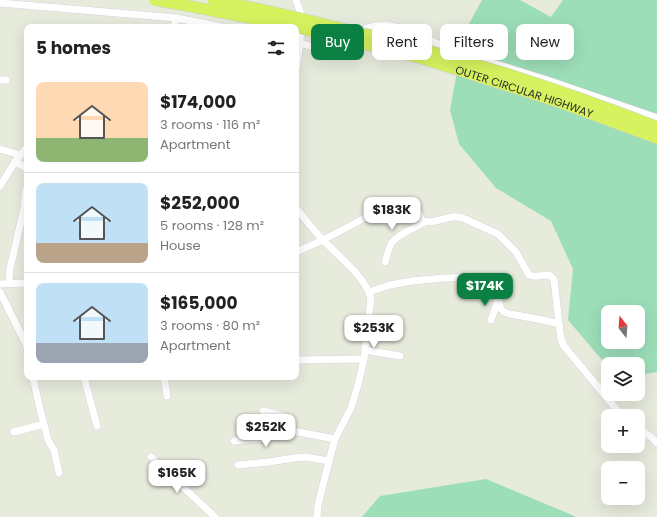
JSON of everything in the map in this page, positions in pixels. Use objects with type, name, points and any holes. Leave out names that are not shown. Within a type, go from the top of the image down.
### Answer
[{"type":"highway","name":"OUTER CIRCULAR HIGHWAY","points":[[155,0],[281,24]]},
{"type":"highway","name":"OUTER CIRCULAR HIGHWAY","points":[[214,0],[359,32],[445,56],[605,107],[657,127]]},
{"type":"highway","name":"OUTER CIRCULAR HIGHWAY","points":[[299,28],[421,58],[562,103],[657,138]]},
{"type":"street","points":[[296,0],[301,14],[299,33]]},
{"type":"street","points":[[0,3],[176,18],[207,24]]},
{"type":"street","points":[[175,24],[176,18]]},
{"type":"street","points":[[299,42],[330,52],[337,52],[367,28],[386,25],[400,28],[463,54],[544,79],[657,118]]},
{"type":"street","points":[[0,149],[21,155]]},
{"type":"street","points":[[0,186],[15,162],[24,151]]},
{"type":"street","points":[[15,162],[24,166]]},
{"type":"street","points":[[299,251],[323,240],[384,208],[409,200],[412,200],[422,220],[425,222]]},
{"type":"street","points":[[9,283],[10,269],[24,208]]},
{"type":"street","points":[[299,212],[323,240],[360,277],[371,298],[364,359],[358,385],[351,408],[336,439],[329,461],[318,505],[317,517]]},
{"type":"street","points":[[385,262],[391,244],[394,240],[425,222],[453,216],[463,218],[498,234],[516,252],[529,275],[532,277],[552,276],[554,280],[561,339],[564,346],[616,409]]},
{"type":"street","points":[[369,292],[390,285],[412,281],[479,277],[488,282],[494,289],[501,309],[510,314],[559,324]]},
{"type":"street","points":[[0,284],[24,283]]},
{"type":"street","points":[[0,292],[24,340]]},
{"type":"street","points":[[491,320],[498,301]]},
{"type":"street","points":[[365,350],[400,356]]},
{"type":"street","points":[[299,360],[364,359]]},
{"type":"street","points":[[34,380],[48,440],[54,450],[59,473]]},
{"type":"street","points":[[85,380],[97,426]]},
{"type":"street","points":[[164,380],[167,396]]},
{"type":"street","points":[[263,411],[290,418],[292,430]]},
{"type":"street","points":[[14,432],[44,424]]},
{"type":"street","points":[[292,430],[297,433],[336,439]]},
{"type":"street","points":[[234,441],[272,438],[292,430]]},
{"type":"street","points":[[645,433],[657,444]]},
{"type":"street","points":[[152,457],[215,517]]},
{"type":"street","points":[[238,465],[306,457],[329,461]]},
{"type":"green space","points":[[482,0],[520,0],[551,17],[563,0],[657,0],[657,372],[645,374],[645,357],[601,357],[601,359],[568,320],[573,269],[551,221],[496,188],[459,144],[450,110],[459,60],[508,60],[508,24],[469,24]]},
{"type":"green space","points":[[486,479],[576,517],[362,517],[380,496]]}]
